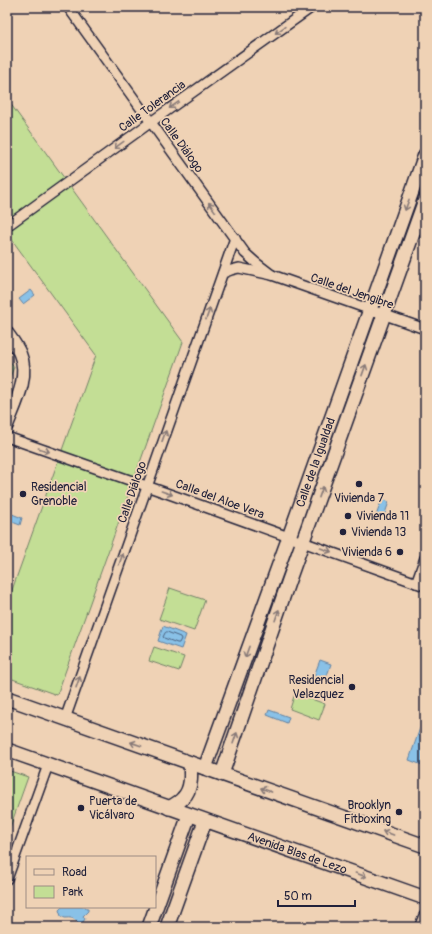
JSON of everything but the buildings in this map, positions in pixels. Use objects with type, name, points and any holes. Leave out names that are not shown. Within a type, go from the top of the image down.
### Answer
[{"type":"main road","name":"Calle de la Igualdad","points":[[205,768],[425,155]]},
{"type":"main road","name":"Calle de la Igualdad","points":[[222,774],[425,200]]},
{"type":"main road","points":[[7,698],[425,846]]},
{"type":"main road","name":"Avenida Blas de Lezo","points":[[7,750],[425,898]]},
{"type":"main road","points":[[170,808],[183,798],[188,791],[191,776],[190,763]]},
{"type":"main road","points":[[156,907],[189,815]]},
{"type":"main road","points":[[167,927],[205,820]]},
{"type":"main road","points":[[149,927],[156,908]]},
{"type":"street","name":"Calle Diálogo","points":[[68,7],[245,253],[272,275]]},
{"type":"street","name":"Calle Tolerancia","points":[[7,226],[312,7]]},
{"type":"street","name":"Calle Diálogo","points":[[65,719],[235,238]]},
{"type":"street","points":[[223,272],[239,268],[272,275]]},
{"type":"street","name":"Calle del Jengibre","points":[[272,275],[425,329]]},
{"type":"street","points":[[7,333],[21,355],[23,366],[23,376],[20,390],[7,425]]},
{"type":"street","name":"Calle del Aloe Vera","points":[[7,437],[421,584]]},
{"type":"street","points":[[421,584],[425,558]]},
{"type":"street","points":[[7,879],[48,765]]},
{"type":"street","points":[[422,927],[425,917]]},
{"type":"green space","points":[[7,99],[183,342],[57,695],[7,677],[7,604],[96,355],[7,233]]},
{"type":"green space","points":[[7,357],[14,367],[7,385]]},
{"type":"green space","points":[[170,588],[205,600],[194,631],[159,619]]},
{"type":"green space","points":[[154,647],[184,657],[179,671],[149,661]]},
{"type":"green space","points":[[295,693],[325,704],[319,720],[290,709]]},
{"type":"green space","points":[[7,770],[28,777],[7,836]]},
{"type":"water","points":[[31,290],[35,295],[23,304],[19,299]]},
{"type":"water","points":[[382,499],[389,502],[383,519],[376,516]]},
{"type":"water","points":[[7,512],[22,518],[20,525],[7,520]]},
{"type":"water","points":[[163,626],[186,635],[181,649],[158,641]]},
{"type":"water","points":[[320,660],[331,664],[325,681],[314,676]]},
{"type":"water","points":[[269,710],[289,717],[287,723],[267,715]]},
{"type":"water","points":[[420,728],[425,730],[425,766],[409,760]]},
{"type":"water","points":[[61,908],[86,908],[88,911],[83,916],[85,919],[81,925],[73,918],[65,918],[61,916],[59,910]]},
{"type":"place","name":"Vivienda 7","points":[[359,484]]},
{"type":"place","name":"Residencial Grenoble","points":[[23,494]]},
{"type":"place","name":"Vivienda 11","points":[[348,516]]},
{"type":"place","name":"Vivienda 13","points":[[343,532]]},
{"type":"place","name":"Vivienda 6","points":[[400,552]]},
{"type":"place","name":"Residencial Velazquez","points":[[352,687]]},
{"type":"place","name":"Puerta de Vicálvaro","points":[[81,808]]},
{"type":"place","name":"Brooklyn Fitboxing","points":[[399,812]]}]
